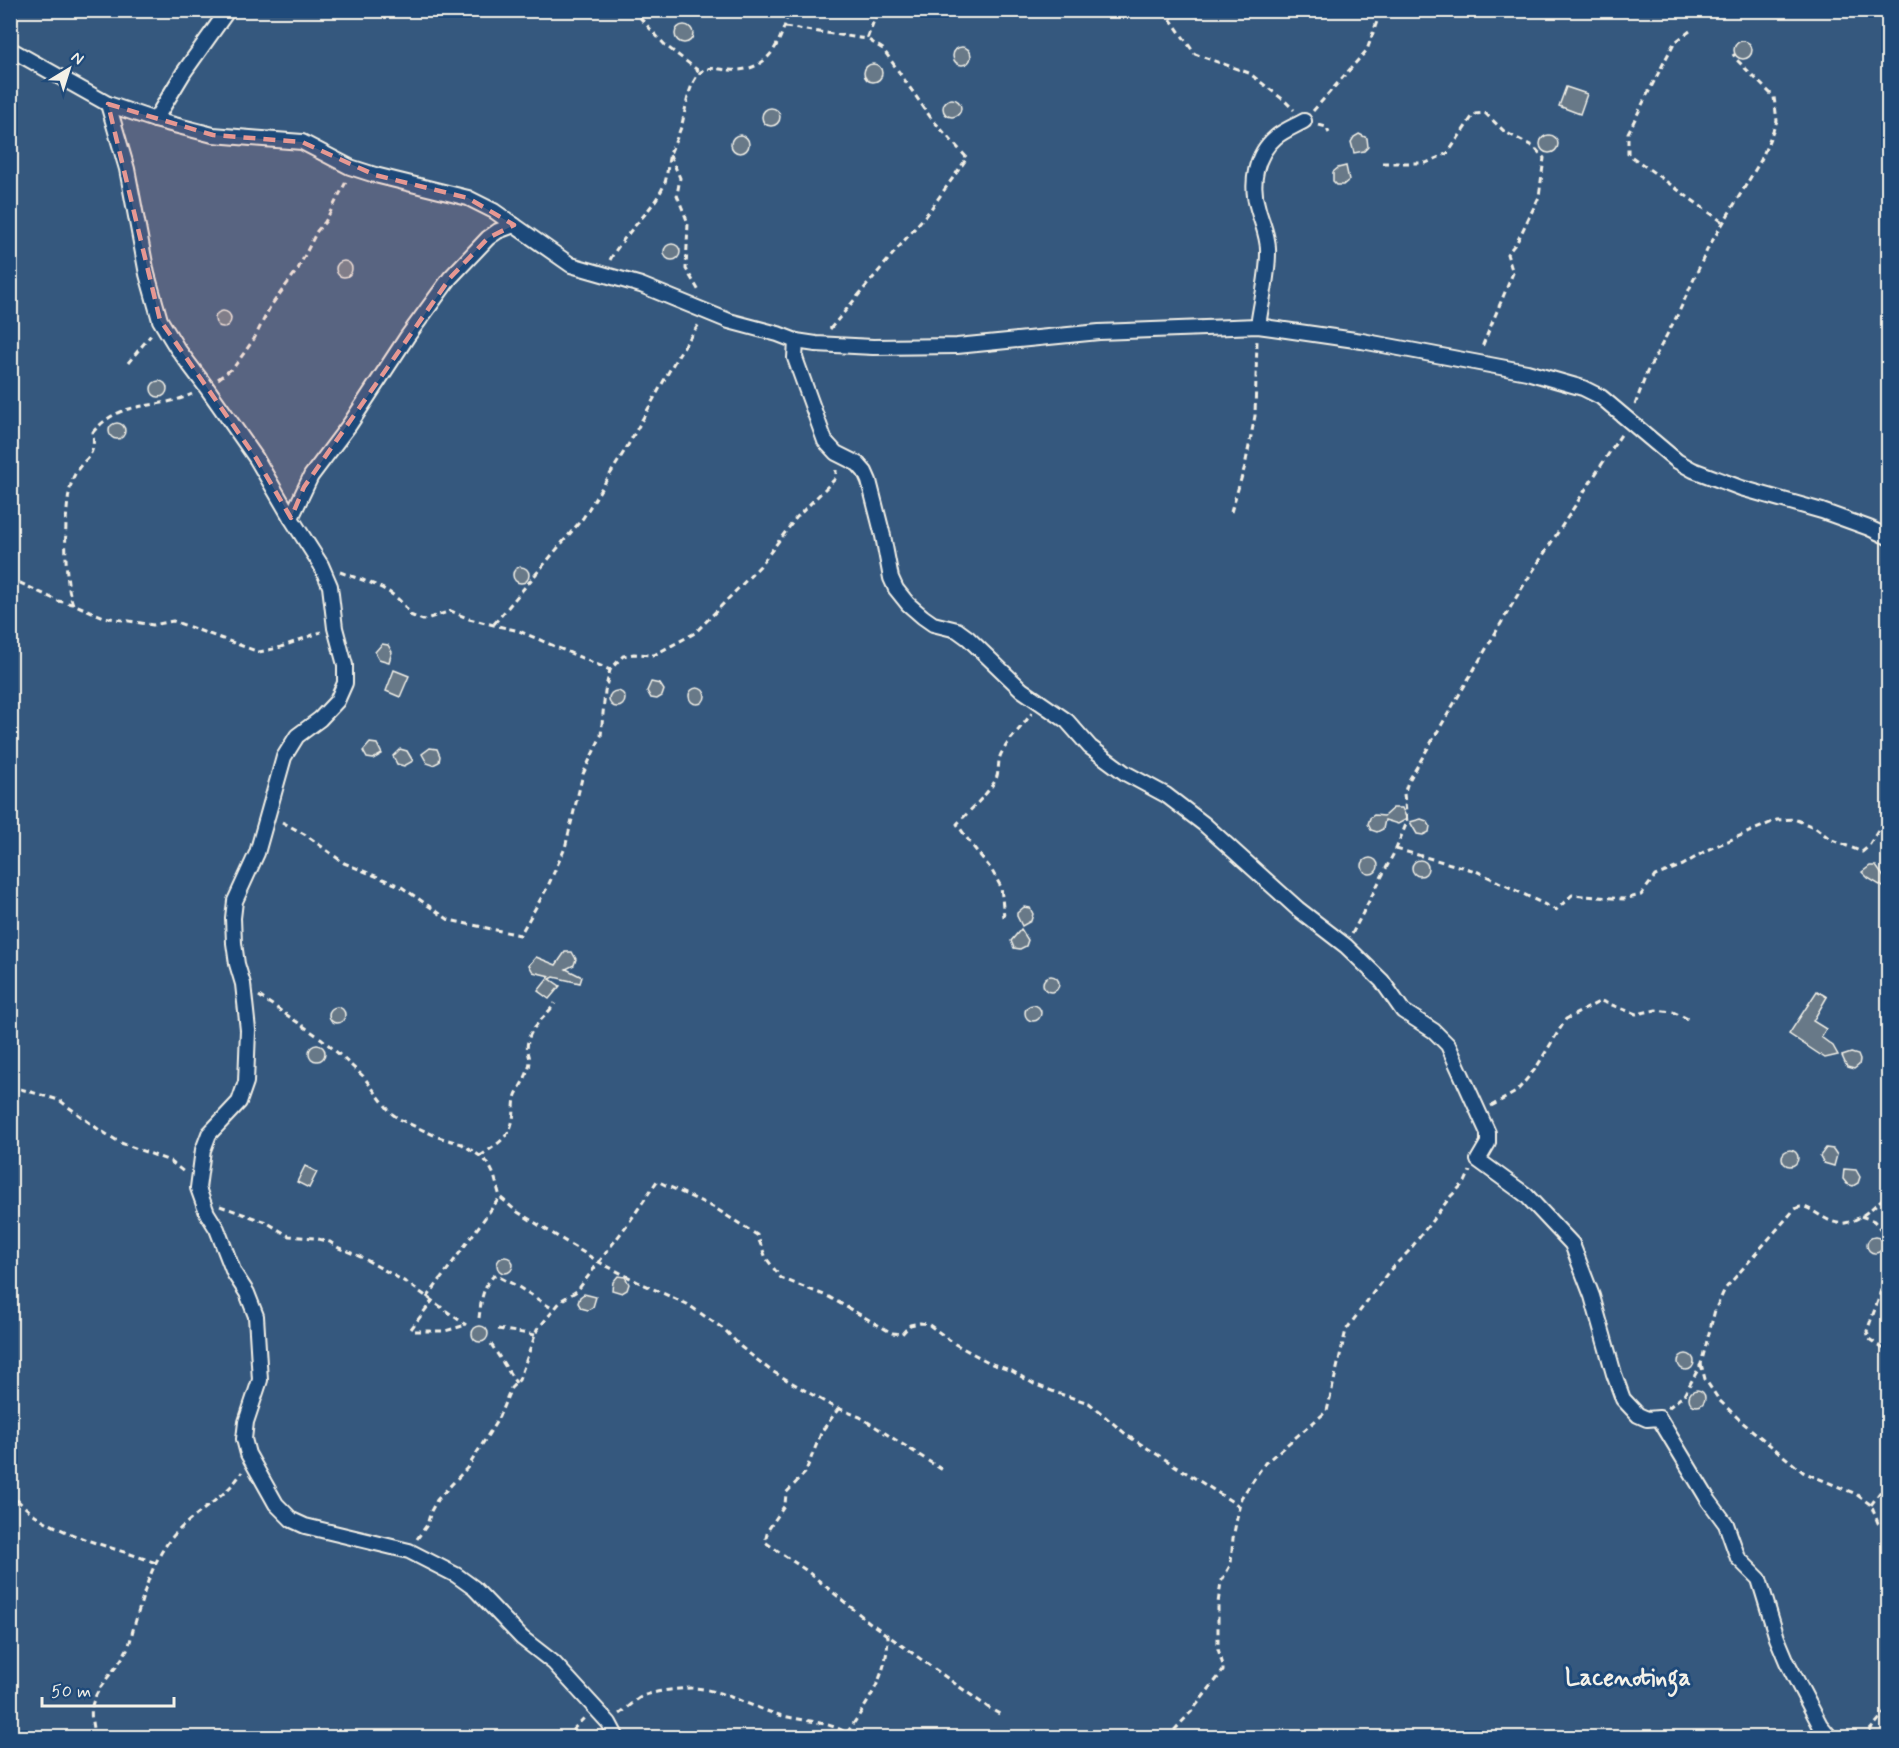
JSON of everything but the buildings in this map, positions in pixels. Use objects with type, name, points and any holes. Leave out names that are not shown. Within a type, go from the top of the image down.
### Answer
[{"type":"street","points":[[155,120],[184,72],[228,10]]},
{"type":"street","points":[[10,49],[108,104],[155,120],[213,135],[302,142],[351,167],[468,198],[494,211],[571,265],[658,291],[729,321],[796,341],[816,345],[873,347],[957,346],[1099,332],[1258,326],[1362,341],[1527,372],[1583,388],[1601,396],[1677,461],[1693,470],[1741,488],[1822,511],[1888,537]]},
{"type":"street","points":[[108,104],[127,169],[147,274],[160,320],[177,348],[256,458],[321,565],[330,586],[335,628],[345,665],[345,683],[337,701],[320,719],[297,736],[284,757],[257,853],[236,901],[233,918],[237,964],[243,984],[248,1030],[246,1082],[239,1102],[209,1134],[203,1150],[200,1194],[207,1213],[217,1228],[234,1273],[247,1293],[256,1316],[260,1380],[246,1422],[244,1439],[248,1454],[276,1504],[292,1520],[322,1531],[409,1551],[456,1575],[474,1588],[522,1638],[554,1663],[609,1723],[617,1737]]},
{"type":"street","points":[[1258,326],[1269,254],[1266,232],[1257,206],[1254,180],[1259,160],[1276,136],[1304,122]]},
{"type":"street","points":[[291,518],[311,476],[350,424],[407,337],[450,278],[488,238],[514,225]]},
{"type":"street","points":[[796,341],[795,358],[825,441],[836,453],[858,464],[865,472],[881,525],[891,578],[896,589],[908,604],[933,624],[957,630],[968,638],[1022,690],[1067,721],[1090,747],[1117,767],[1166,795],[1204,824],[1298,909],[1346,946],[1382,981],[1407,1015],[1426,1025],[1449,1045],[1489,1138],[1478,1160],[1526,1195],[1572,1244],[1592,1296],[1616,1382],[1623,1399],[1638,1415],[1647,1419],[1659,1418],[1709,1501],[1726,1524],[1738,1558],[1759,1579],[1776,1638],[1787,1662],[1820,1725],[1831,1737]]},
{"type":"path","points":[[633,10],[665,45],[700,72]]},
{"type":"path","points":[[603,275],[622,240],[665,185],[670,155],[692,87],[700,72],[711,68],[743,71],[770,56],[778,45],[789,10]]},
{"type":"path","points":[[867,39],[878,10]]},
{"type":"path","points":[[1164,10],[1195,54],[1250,73],[1285,101],[1304,122],[1367,50],[1381,10]]},
{"type":"path","points":[[785,27],[867,39],[883,49],[931,118],[967,158],[930,210],[816,345]]},
{"type":"path","points":[[1690,31],[1674,42],[1642,104],[1628,133],[1629,154],[1724,223]]},
{"type":"path","points":[[1346,946],[1396,849],[1407,822],[1404,795],[1408,782],[1526,582],[1630,422],[1647,372],[1678,314],[1708,248],[1761,160],[1777,121],[1774,97],[1733,54]]},
{"type":"path","points":[[1382,163],[1426,163],[1448,153],[1474,114],[1485,113],[1504,132],[1534,147],[1544,158],[1539,197],[1517,242],[1507,254],[1513,273],[1476,363]]},
{"type":"path","points":[[494,624],[584,518],[677,357],[707,312],[696,283],[686,269],[688,223],[677,195],[681,178],[670,155]]},
{"type":"path","points":[[128,363],[160,320]]},
{"type":"path","points":[[1231,512],[1245,466],[1255,416],[1258,326]]},
{"type":"path","points":[[266,816],[285,823],[306,835],[344,863],[400,886],[449,920],[520,935],[547,888],[565,848],[583,774],[601,736],[605,691],[610,670],[623,656],[654,655],[695,633],[760,566],[796,518],[836,478],[836,453]]},
{"type":"path","points":[[321,565],[388,591],[404,603],[410,615],[423,620],[451,611],[469,620],[519,631],[566,649],[610,670]]},
{"type":"path","points":[[10,578],[58,601],[104,616],[153,625],[173,621],[259,652],[278,648],[335,628]]},
{"type":"path","points":[[1004,917],[1001,887],[991,868],[957,824],[996,779],[999,757],[1010,739],[1033,711],[1036,700]]},
{"type":"path","points":[[1396,849],[1476,871],[1556,910],[1572,895],[1624,899],[1641,895],[1655,876],[1683,865],[1707,850],[1777,820],[1794,819],[1816,828],[1830,839],[1862,852],[1868,848],[1888,815]]},
{"type":"path","points":[[243,984],[322,1039],[363,1076],[391,1113],[399,1119],[438,1137],[462,1144],[480,1155],[488,1163],[494,1175],[500,1197],[516,1211],[598,1262],[687,1304],[725,1330],[741,1347],[770,1370],[860,1417],[944,1471]]},
{"type":"path","points":[[1479,1112],[1516,1092],[1536,1068],[1566,1019],[1600,1001],[1636,1014],[1656,1010],[1673,1012],[1688,1019]]},
{"type":"path","points":[[480,1155],[502,1140],[512,1124],[516,1096],[528,1071],[530,1059],[527,1051],[528,1041],[536,1025],[555,1003]]},
{"type":"path","points":[[10,1086],[59,1100],[121,1143],[170,1161],[184,1172],[200,1194],[266,1222],[289,1236],[330,1242],[378,1266],[466,1325],[445,1331],[415,1331]]},
{"type":"path","points":[[1167,1737],[1191,1712],[1222,1671],[1223,1665],[1218,1649],[1218,1604],[1221,1582],[1230,1564],[1241,1498],[1265,1463],[1327,1411],[1346,1330],[1389,1271],[1408,1252],[1451,1196],[1465,1182],[1478,1160]]},
{"type":"path","points":[[409,1551],[427,1525],[437,1500],[468,1467],[498,1419],[511,1388],[519,1380],[535,1335],[553,1309],[577,1291],[657,1181],[715,1208],[757,1235],[766,1258],[782,1278],[829,1297],[892,1333],[902,1334],[910,1325],[928,1324],[947,1339],[992,1364],[1012,1371],[1041,1387],[1089,1403],[1128,1436],[1239,1506]]},
{"type":"path","points":[[1659,1418],[1673,1402],[1684,1395],[1701,1364],[1715,1310],[1725,1289],[1792,1211],[1801,1206],[1819,1217],[1845,1223],[1861,1216],[1888,1194]]},
{"type":"path","points":[[428,1298],[500,1197]]},
{"type":"path","points":[[1881,1200],[1888,1205]]},
{"type":"path","points":[[1861,1216],[1874,1221],[1888,1238]]},
{"type":"path","points":[[1888,1259],[1879,1298],[1867,1331],[1869,1339],[1888,1352]]},
{"type":"path","points":[[479,1318],[485,1287],[489,1279],[495,1275],[553,1309]]},
{"type":"path","points":[[411,1329],[432,1301]]},
{"type":"path","points":[[498,1329],[535,1335]]},
{"type":"path","points":[[491,1344],[516,1383]]},
{"type":"path","points":[[1701,1364],[1705,1379],[1719,1400],[1760,1438],[1803,1472],[1857,1494],[1871,1504],[1878,1523],[1888,1531]]},
{"type":"path","points":[[839,1408],[822,1431],[805,1473],[786,1493],[785,1505],[768,1530],[765,1542],[790,1558],[869,1622],[1002,1716]]},
{"type":"path","points":[[94,1737],[92,1705],[100,1689],[127,1650],[148,1579],[161,1553],[176,1533],[238,1478],[248,1463],[248,1454]]},
{"type":"path","points":[[1871,1504],[1888,1481]]},
{"type":"path","points":[[10,1492],[38,1516],[67,1531],[105,1547],[156,1563]]},
{"type":"path","points":[[848,1732],[866,1706],[878,1681],[888,1655],[888,1635]]},
{"type":"path","points":[[609,1723],[642,1696],[674,1689],[694,1688],[710,1691],[784,1716],[824,1724],[848,1732],[852,1737]]},
{"type":"path","points":[[565,1737],[594,1707]]},
{"type":"path","points":[[1861,1737],[1888,1709]]},
{"type":"highlighted area","points":[[108,104],[213,135],[302,142],[375,175],[468,198],[514,225],[488,238],[450,278],[304,487],[291,518],[256,458],[160,320]]},
{"type":"district","name":"Lacenotinga","points":[[1628,1677]]}]
